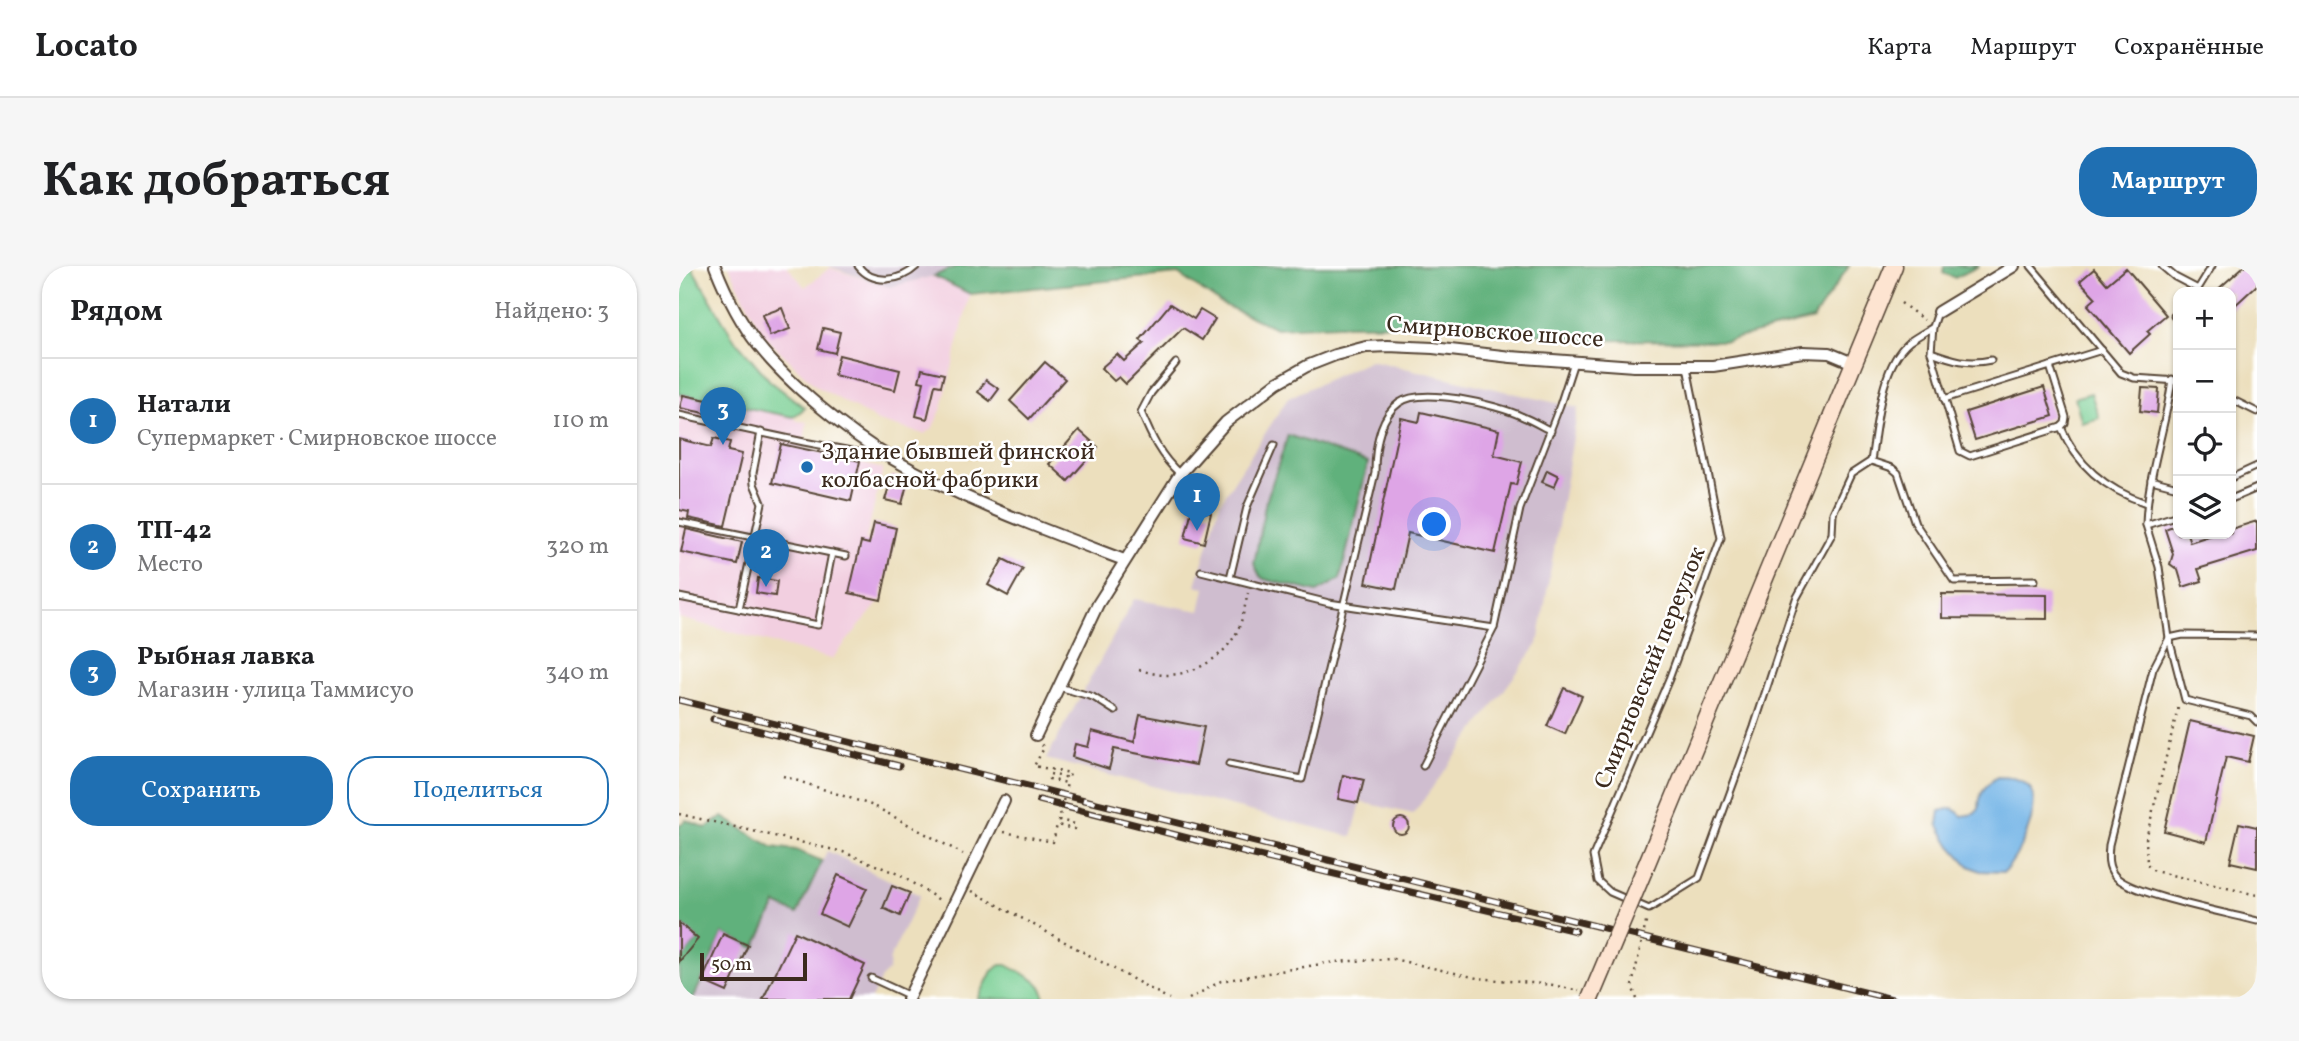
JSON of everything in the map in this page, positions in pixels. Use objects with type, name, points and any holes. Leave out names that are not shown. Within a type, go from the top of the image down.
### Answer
[{"type":"main road","points":[[1589,996],[1645,868],[1894,266]]},
{"type":"street","points":[[715,266],[727,295],[759,345],[820,405],[890,458],[1007,515],[1124,560]]},
{"type":"street","points":[[1938,312],[2014,266]]},
{"type":"street","name":"Смирновское шоссе","points":[[1036,735],[1098,604],[1180,474],[1206,443],[1247,404],[1307,366],[1366,347],[1400,346],[1574,362],[1686,367],[1713,366],[1803,352],[1829,353],[1853,363]]},
{"type":"street","points":[[909,998],[1004,801]]},
{"type":"lane","points":[[858,266],[864,273],[880,279],[895,279],[911,272],[917,266]]},
{"type":"lane","points":[[2031,266],[2120,373],[2134,378],[2173,380]]},
{"type":"lane","points":[[2162,266],[2192,287]]},
{"type":"lane","points":[[2199,287],[2212,266]]},
{"type":"lane","points":[[1938,312],[1933,327],[1931,352],[1960,451],[1964,455],[1970,456],[2061,427],[2065,423],[2066,417],[2050,366]]},
{"type":"lane","points":[[1649,909],[1699,878],[1754,727],[1796,599],[1832,534],[1833,513],[1851,474],[1871,461],[1884,389],[1892,366],[1907,344],[1933,327]]},
{"type":"lane","points":[[1944,399],[2102,350]]},
{"type":"lane","points":[[1931,352],[1962,363],[1975,364],[1991,360]]},
{"type":"lane","points":[[1423,766],[1494,628],[1520,509],[1551,431],[1574,362]]},
{"type":"lane","points":[[1176,363],[1151,393],[1141,412],[1153,441],[1166,461],[1180,474]]},
{"type":"lane","name":"Смирновский переулок","points":[[1649,909],[1610,892],[1598,881],[1593,856],[1669,679],[1721,538],[1686,367]]},
{"type":"lane","points":[[2173,389],[2146,503],[2146,525],[2159,567],[2169,638],[2185,700],[2251,716],[2257,722]]},
{"type":"lane","points":[[1229,764],[1302,779],[1375,473],[1376,448],[1384,421],[1399,402],[1419,396],[1455,399],[1499,408],[1551,431]]},
{"type":"lane","points":[[2236,401],[2257,411]]},
{"type":"lane","points":[[679,415],[890,458]]},
{"type":"lane","points":[[2061,427],[2069,448],[2104,483],[2125,496],[2146,503]]},
{"type":"lane","points":[[739,609],[762,503],[754,484],[753,473],[761,432]]},
{"type":"lane","points":[[1230,578],[1247,507],[1275,444]]},
{"type":"lane","points":[[1871,461],[1892,468],[1898,473],[1915,523],[1954,581],[2035,580]]},
{"type":"lane","points":[[2235,476],[2257,466]]},
{"type":"lane","points":[[2151,481],[2173,486]]},
{"type":"lane","points":[[2236,497],[2257,488]]},
{"type":"lane","points":[[2146,525],[2173,517]]},
{"type":"lane","points":[[679,522],[846,556]]},
{"type":"lane","points":[[679,597],[818,625],[832,553]]},
{"type":"lane","points":[[1201,571],[1345,606],[1494,628]]},
{"type":"lane","points":[[2257,636],[2183,635],[2169,638],[2161,650],[2150,682],[2109,845],[2110,869],[2116,878],[2137,890],[2257,921]]},
{"type":"lane","points":[[1059,687],[1093,697],[1115,711]]},
{"type":"lane","points":[[871,978],[909,998]]},
{"type":"path","points":[[1901,303],[1933,327]]},
{"type":"path","points":[[1139,670],[1166,675],[1196,669],[1216,657],[1233,640],[1250,583]]},
{"type":"path","points":[[2185,700],[2178,706],[2146,839],[2147,865],[2154,871],[2257,895]]},
{"type":"path","points":[[1002,832],[1053,842],[1057,825],[1074,829],[1075,824],[1059,820],[1067,783],[1049,779],[1050,774],[1069,778],[1070,773],[1034,766],[1044,748]]},
{"type":"path","points":[[783,776],[874,806],[975,860]]},
{"type":"path","points":[[679,814],[843,852],[898,874],[952,908]]},
{"type":"path","points":[[963,886],[1169,999]]},
{"type":"path","points":[[1637,999],[1632,986],[1649,909]]},
{"type":"path","points":[[1189,999],[1221,981],[1333,962],[1393,959],[1478,978],[1553,985],[1589,996]]},
{"type":"shaded area","points":[[729,266],[787,266],[805,287],[830,268],[889,287],[934,276],[970,294],[942,408],[932,429],[924,434],[878,421],[816,386],[762,334]]},
{"type":"shaded area","points":[[828,266],[957,266],[934,276],[889,287]]},
{"type":"shaded area","points":[[1370,360],[1578,408],[1538,644],[1413,814],[1361,802],[1352,837],[1046,759],[1134,599],[1200,611],[1205,588],[1196,585],[1220,503],[1288,398]]},
{"type":"shaded area","points":[[679,394],[807,422],[803,449],[883,469],[866,539],[892,549],[881,600],[832,659],[679,618]]},
{"type":"shaded area","points":[[827,851],[920,895],[890,958],[889,970],[881,978],[871,999],[693,999],[723,934],[755,947],[776,904],[798,914]]},
{"type":"green space","points":[[679,266],[691,266],[732,336],[770,381],[805,408],[793,417],[679,394]]},
{"type":"green space","points":[[957,266],[1849,266],[1813,319],[1726,341],[1594,340],[1453,324],[1276,328],[1222,304],[1178,274],[970,294],[934,276]]},
{"type":"green space","points":[[1944,266],[1979,266],[1955,278],[1943,273]]},
{"type":"green space","points":[[2091,393],[2099,418],[2082,423],[2075,398]]},
{"type":"green space","points":[[1288,435],[1368,463],[1340,579],[1317,592],[1264,579],[1254,564],[1265,505]]},
{"type":"green space","points":[[723,817],[772,847],[796,850],[822,861],[797,914],[776,904],[755,948],[723,934],[693,999],[679,999],[679,962],[698,939],[679,923],[679,826],[686,820],[706,828]]},
{"type":"green space","points":[[1001,965],[1007,965],[1037,982],[1044,993],[1044,999],[978,999],[992,971]]},
{"type":"water","points":[[1997,777],[2025,783],[2031,790],[2033,810],[2027,833],[2016,856],[2004,872],[1980,871],[1969,866],[1951,846],[1938,824],[1940,811],[1953,808],[1962,816],[1974,814],[1979,809],[1983,790]]},
{"type":"building","points":[[2244,266],[2257,266],[2257,285],[2236,304],[2236,287],[2221,287]]},
{"type":"building","points":[[2126,268],[2166,315],[2147,331],[2150,334],[2129,353],[2088,305],[2096,298],[2080,281],[2094,269],[2107,284]]},
{"type":"building","points":[[1170,304],[1194,319],[1200,310],[1215,319],[1202,340],[1183,328],[1126,384],[1119,377],[1114,381],[1101,368],[1117,354],[1124,361],[1144,343],[1140,340]]},
{"type":"building","points":[[782,308],[790,329],[770,336],[762,315]]},
{"type":"building","points":[[823,328],[840,332],[835,353],[818,349]]},
{"type":"building","points":[[839,355],[900,370],[895,390],[834,375]]},
{"type":"building","points":[[1045,362],[1065,379],[1029,419],[1010,401]]},
{"type":"building","points":[[922,369],[944,374],[941,386],[935,385],[927,419],[916,416],[924,382],[919,381]]},
{"type":"building","points":[[986,380],[999,389],[990,401],[978,392]]},
{"type":"building","points":[[2044,387],[2053,416],[1975,440],[1966,412]]},
{"type":"building","points":[[2142,388],[2159,389],[2157,413],[2140,411]]},
{"type":"building","points":[[683,395],[722,403],[719,416],[680,408]]},
{"type":"building","points":[[1421,412],[1499,430],[1494,455],[1522,462],[1516,485],[1511,484],[1495,553],[1408,533],[1396,589],[1366,583],[1401,418],[1419,422]]},
{"type":"building","points":[[1079,430],[1098,447],[1068,481],[1049,464]]},
{"type":"building","points":[[714,438],[730,442],[728,451],[742,454],[725,526],[688,518],[689,512],[679,510],[679,439],[711,447]]},
{"type":"building","points":[[781,444],[860,461],[851,501],[772,483]]},
{"type":"building","points":[[1547,470],[1559,476],[1554,487],[1542,482]]},
{"type":"building","points":[[892,476],[908,480],[902,504],[885,500]]},
{"type":"building","points":[[1192,509],[1211,513],[1204,543],[1185,538]]},
{"type":"building","points":[[2257,521],[2257,551],[2198,569],[2202,581],[2183,587],[2178,570],[2170,564],[2173,554],[2165,529],[2173,526],[2173,539],[2189,539],[2190,542],[2199,539],[2236,539],[2236,527]]},
{"type":"building","points":[[874,523],[896,528],[881,600],[849,593],[861,542],[869,544]]},
{"type":"building","points":[[686,529],[742,542],[737,564],[681,552]]},
{"type":"building","points":[[1003,559],[1023,569],[1008,596],[988,585]]},
{"type":"building","points":[[758,578],[777,581],[775,596],[756,593]]},
{"type":"building","points":[[1942,594],[2047,595],[2047,619],[1942,618]]},
{"type":"building","points":[[1564,688],[1582,696],[1565,734],[1547,726]]},
{"type":"building","points":[[1140,715],[1204,727],[1196,765],[1114,749],[1109,769],[1072,757],[1075,744],[1088,747],[1092,731],[1134,742]]},
{"type":"building","points":[[2190,721],[2254,736],[2248,762],[2226,757],[2206,842],[2164,831]]},
{"type":"building","points":[[1343,775],[1364,780],[1358,803],[1338,799]]},
{"type":"building","points":[[1398,818],[1404,818],[1409,826],[1407,832],[1398,834],[1393,829],[1393,823]]},
{"type":"building","points":[[2239,823],[2257,827],[2257,868],[2230,862]]},
{"type":"building","points":[[838,875],[867,888],[848,927],[820,914]]},
{"type":"building","points":[[892,886],[910,893],[900,916],[883,908]]},
{"type":"building","points":[[679,923],[698,939],[679,962]]},
{"type":"building","points":[[795,932],[865,965],[849,999],[763,999]]},
{"type":"building","points":[[723,934],[748,945],[727,992],[702,981]]},
{"type":"railway","points":[[679,700],[1892,999]]},
{"type":"railway","points":[[713,719],[899,766]]},
{"type":"railway","points":[[1039,800],[1254,855],[1576,931]]},
{"type":"place","name":"Рыбная лавка","points":[[723,445]]},
{"type":"place","name":"Здание бывшей финской колбасной фабрики","points":[[807,467]]},
{"type":"place","name":"Натали","points":[[1197,531]]},
{"type":"place","name":"ТП-42","points":[[766,587]]}]
